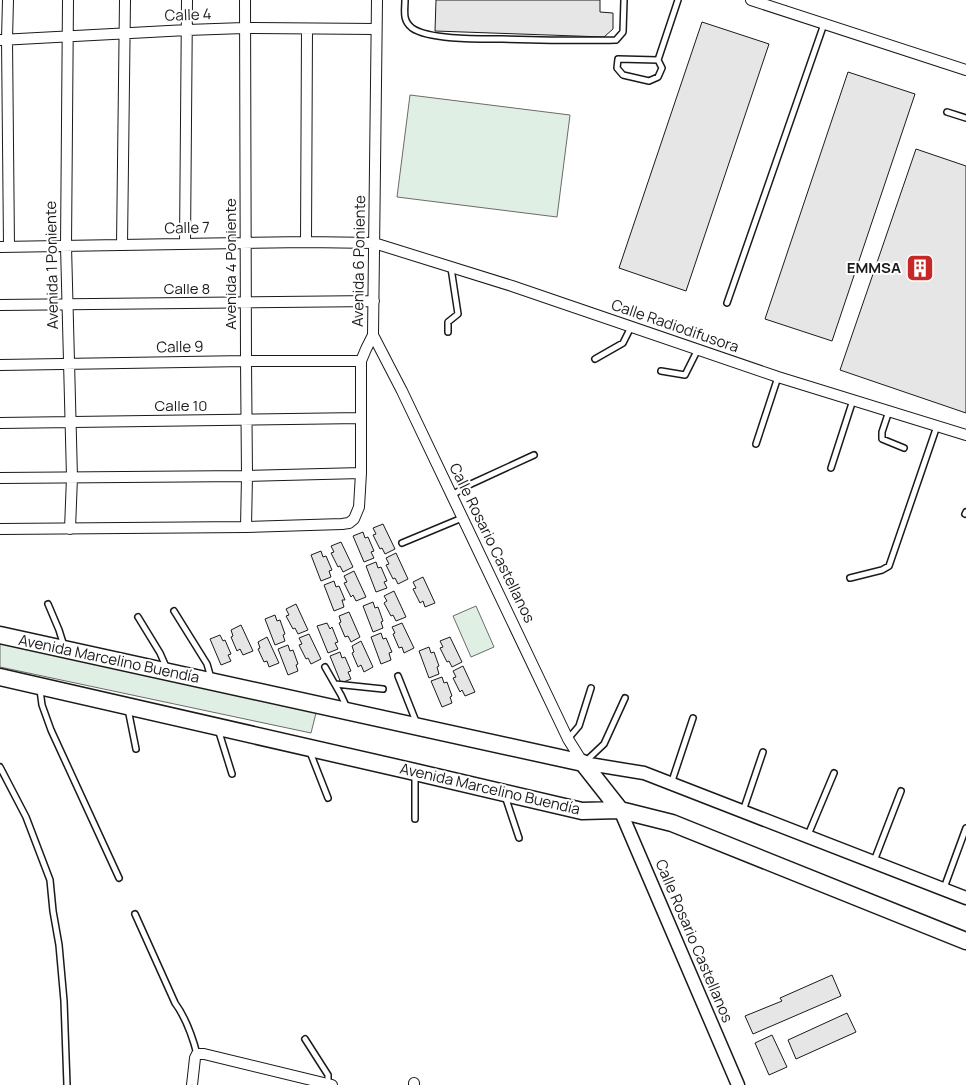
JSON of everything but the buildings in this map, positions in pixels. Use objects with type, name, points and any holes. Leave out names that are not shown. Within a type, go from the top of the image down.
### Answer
[{"type":"main road","name":"Avenida Marcelino Buendía","points":[[0,635],[584,763]]},
{"type":"main road","name":"Avenida Marcelino Buendía","points":[[0,677],[582,811],[620,810],[672,823],[966,941]]},
{"type":"main road","points":[[584,763],[620,810]]},
{"type":"street","points":[[4,247],[4,40],[8,0]]},
{"type":"street","name":"Avenida 1 Poniente","points":[[68,0],[66,246],[72,477],[70,529]]},
{"type":"street","points":[[122,245],[125,0]]},
{"type":"street","points":[[185,243],[187,0]]},
{"type":"street","name":"Avenida 4 Poniente","points":[[245,0],[246,527]]},
{"type":"street","name":"Avenida 6 Poniente","points":[[246,527],[342,524],[354,519],[359,506],[361,473],[361,361],[373,335],[377,0]]},
{"type":"street","points":[[751,0],[966,70]]},
{"type":"street","name":"Calle 4","points":[[4,40],[244,28],[376,29]]},
{"type":"street","points":[[306,242],[307,29]]},
{"type":"street","name":"Calle 7","points":[[4,247],[306,242],[374,244]]},
{"type":"street","name":"Calle Radiodifusora","points":[[374,244],[521,289],[778,377],[966,436]]},
{"type":"street","name":"Calle 8","points":[[0,305],[374,301]]},
{"type":"street","name":"Calle Rosario Castellanos","points":[[373,335],[402,391],[568,739],[584,763]]},
{"type":"street","name":"Calle 9","points":[[0,365],[246,360],[361,361]]},
{"type":"street","name":"Calle 10","points":[[0,423],[361,418]]},
{"type":"street","points":[[0,478],[361,473]]},
{"type":"street","points":[[0,529],[246,527]]},
{"type":"street","name":"Avenida Marcelino Buendía","points":[[584,763],[644,773],[966,898]]},
{"type":"street","name":"Calle Rosario Castellanos","points":[[620,810],[738,1085]]},
{"type":"street","points":[[192,1085],[197,1054],[204,1054],[330,1085]]},
{"type":"street","points":[[289,1074],[294,1085]]},
{"type":"lane","points":[[405,0],[405,19],[412,28],[424,34],[457,38],[588,41],[616,40],[623,32],[624,0]]},
{"type":"lane","points":[[658,60],[618,58],[617,68],[623,74],[649,81],[658,77],[662,68],[658,60],[678,0]]},
{"type":"lane","points":[[727,303],[824,24]]},
{"type":"lane","points":[[947,112],[966,118]]},
{"type":"lane","points":[[448,332],[448,322],[458,314],[451,267]]},
{"type":"lane","points":[[595,359],[623,342],[631,327]]},
{"type":"lane","points":[[661,371],[685,376],[698,350]]},
{"type":"lane","points":[[756,444],[778,377]]},
{"type":"lane","points":[[830,468],[853,400]]},
{"type":"lane","points":[[889,411],[882,432],[882,439],[904,448]]},
{"type":"lane","points":[[850,578],[882,570],[888,566],[937,426]]},
{"type":"lane","points":[[451,495],[534,455]]},
{"type":"lane","points":[[402,543],[462,518]]},
{"type":"lane","points":[[48,604],[65,650]]},
{"type":"lane","points":[[174,611],[207,664],[213,682]]},
{"type":"lane","points":[[138,617],[160,652],[168,672]]},
{"type":"lane","points":[[325,667],[348,712]]},
{"type":"lane","points":[[398,676],[419,728]]},
{"type":"lane","points":[[335,684],[384,688]]},
{"type":"lane","points":[[39,686],[42,705],[51,730],[119,878]]},
{"type":"lane","points":[[568,739],[579,726],[591,688]]},
{"type":"lane","points":[[584,763],[604,744],[625,698]]},
{"type":"lane","points":[[128,706],[136,749]]},
{"type":"lane","points":[[670,784],[693,718]]},
{"type":"lane","points":[[217,726],[232,774]]},
{"type":"lane","points":[[308,747],[328,798]]},
{"type":"lane","points":[[743,812],[763,752]]},
{"type":"lane","points":[[0,767],[26,817],[50,880],[63,991],[67,1085]]},
{"type":"lane","points":[[415,772],[415,819]]},
{"type":"lane","points":[[808,837],[834,773]]},
{"type":"lane","points":[[873,862],[901,792]]},
{"type":"lane","points":[[503,793],[519,838]]},
{"type":"lane","points":[[944,889],[966,828]]},
{"type":"lane","points":[[135,914],[175,1003],[182,1013],[197,1054]]},
{"type":"lane","points":[[305,1040],[328,1074],[330,1085]]},
{"type":"green space","points":[[410,95],[570,115],[557,217],[397,197]]},
{"type":"green space","points":[[476,606],[494,647],[471,657],[453,616]]},
{"type":"green space","points":[[0,639],[317,709],[311,733],[0,667]]},
{"type":"place","name":"EMMSA","points":[[920,268]]}]
